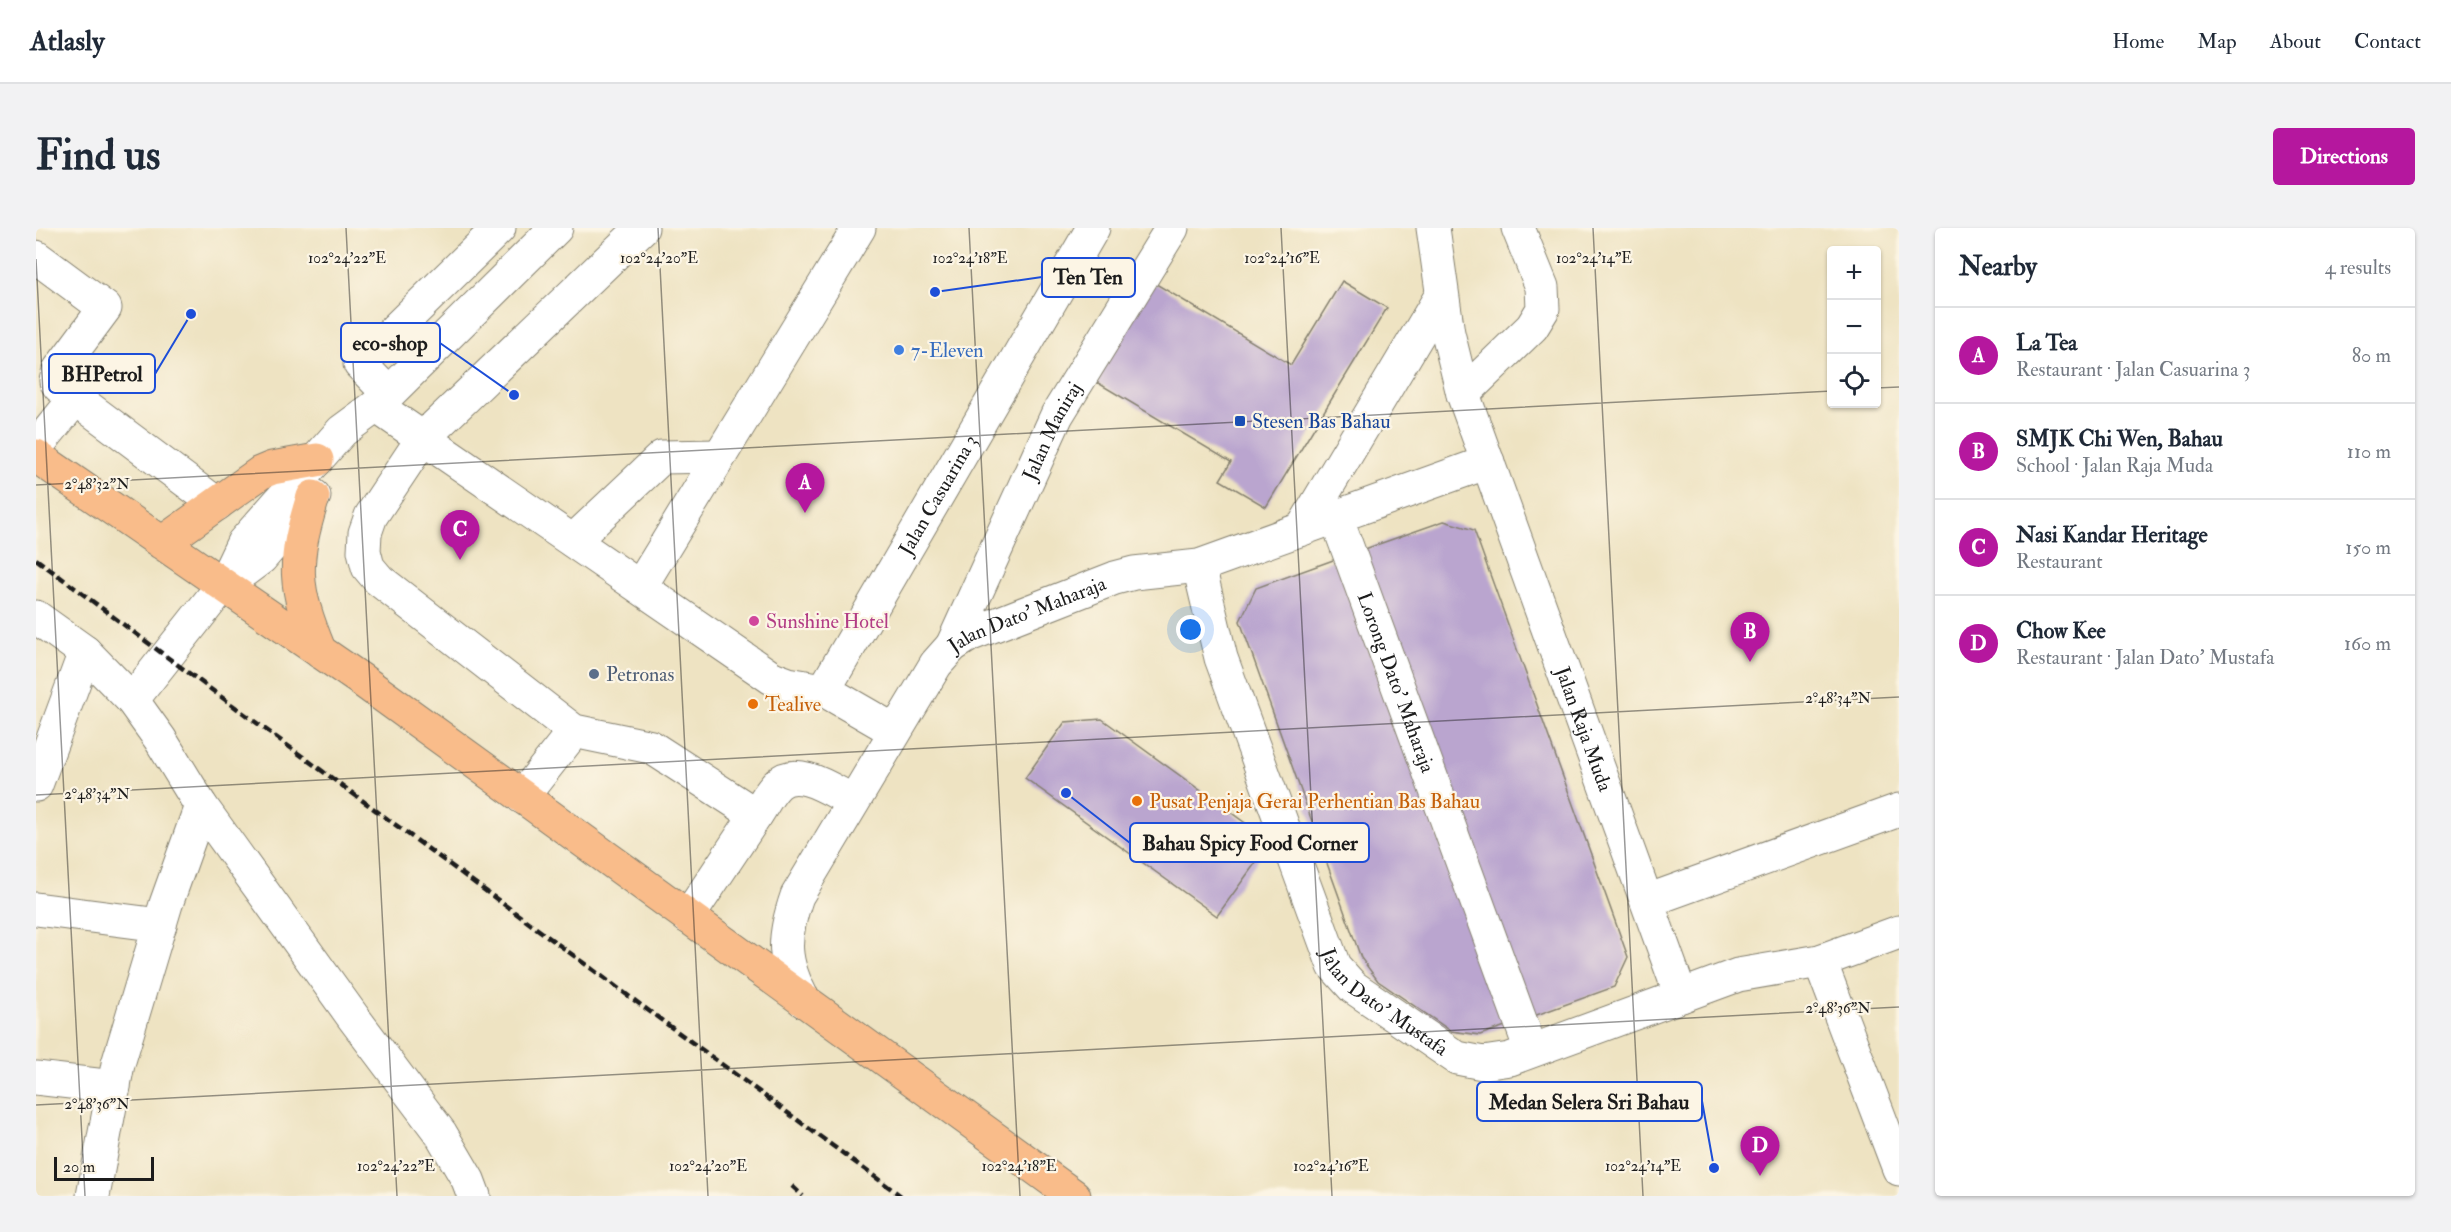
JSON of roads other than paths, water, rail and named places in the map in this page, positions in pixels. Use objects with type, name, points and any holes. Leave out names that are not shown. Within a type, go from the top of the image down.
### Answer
[{"type":"main road","points":[[36,456],[320,652],[1074,1196]]},
{"type":"main road","points":[[162,543],[260,473],[272,468],[317,460]]},
{"type":"main road","points":[[313,496],[301,537],[297,564],[300,595],[320,652]]},
{"type":"street","points":[[499,228],[360,364],[382,400],[423,438],[772,678],[788,684],[824,690],[895,731]]},
{"type":"street","points":[[132,700],[224,585],[243,543],[342,431],[382,400],[556,228]]},
{"type":"street","points":[[642,228],[423,438],[371,516],[365,533],[364,551],[368,567],[379,580],[574,730],[651,747],[756,815]]},
{"type":"street","points":[[640,586],[859,228]]},
{"type":"street","name":"Jalan Casuarina 3","points":[[824,690],[1093,228]]},
{"type":"street","name":"Jalan Maniraj","points":[[952,645],[1057,415],[1172,228]]},
{"type":"street","name":"Jalan Raja Muda","points":[[1433,228],[1448,333],[1463,394],[1681,996]]},
{"type":"street","points":[[1463,394],[1532,327],[1543,309],[1542,287],[1518,228]]},
{"type":"street","points":[[36,256],[105,308],[57,375],[59,386],[217,504]]},
{"type":"street","points":[[1302,529],[1442,296]]},
{"type":"street","points":[[36,447],[75,399]]},
{"type":"street","points":[[224,585],[261,558],[358,443],[382,400]]},
{"type":"street","points":[[573,541],[662,457],[719,456]]},
{"type":"street","name":"Jalan Dato' Maharaja","points":[[804,1001],[791,978],[786,951],[788,922],[797,896],[936,664],[952,645],[969,634],[1115,578],[1134,573],[1199,566],[1488,462]]},
{"type":"street","name":"Lorong Dato' Maharaja","points":[[1336,517],[1531,1050]]},
{"type":"street","name":"Jalan Dato' Mustafa","points":[[1199,566],[1221,658],[1334,966],[1341,977],[1353,987],[1457,1058],[1470,1062],[1495,1062],[1738,975],[1820,961],[1899,932]]},
{"type":"street","points":[[36,617],[85,652],[132,700],[201,806],[353,1017],[441,1134],[468,1180],[474,1196]]},
{"type":"street","points":[[36,785],[85,652]]},
{"type":"street","points":[[522,797],[574,730]]},
{"type":"street","points":[[688,916],[776,785],[791,777],[809,780],[853,801]]},
{"type":"street","points":[[93,1196],[118,1064],[160,925],[201,806]]},
{"type":"street","points":[[1647,901],[1899,810]]},
{"type":"street","points":[[36,909],[160,925]]},
{"type":"street","points":[[1820,961],[1899,1170]]},
{"type":"street","points":[[36,1078],[114,1087]]},
{"type":"railway","points":[[36,559],[901,1196]]},
{"type":"railway","points":[[792,1186],[803,1196]]},
{"type":"place","name":"Ten Ten","points":[[935,292]]},
{"type":"place","name":"BHPetrol","points":[[191,314]]},
{"type":"place","name":"7-Eleven","points":[[899,350]]},
{"type":"place","name":"eco-shop","points":[[514,395]]},
{"type":"place","name":"Stesen Bas Bahau","points":[[1240,421]]},
{"type":"place","name":"La Tea","points":[[805,513]]},
{"type":"place","name":"Nasi Kandar Heritage","points":[[460,560]]},
{"type":"place","name":"Sunshine Hotel","points":[[754,621]]},
{"type":"place","name":"SMJK Chi Wen, Bahau","points":[[1750,662]]},
{"type":"place","name":"Petronas","points":[[594,674]]},
{"type":"place","name":"Tealive","points":[[753,704]]},
{"type":"place","name":"Bahau Spicy Food Corner","points":[[1066,793]]},
{"type":"place","name":"Pusat Penjaja Gerai Perhentian Bas Bahau","points":[[1137,801]]},
{"type":"place","name":"Medan Selera Sri Bahau","points":[[1714,1168]]},
{"type":"place","name":"Chow Kee","points":[[1760,1176]]}]
